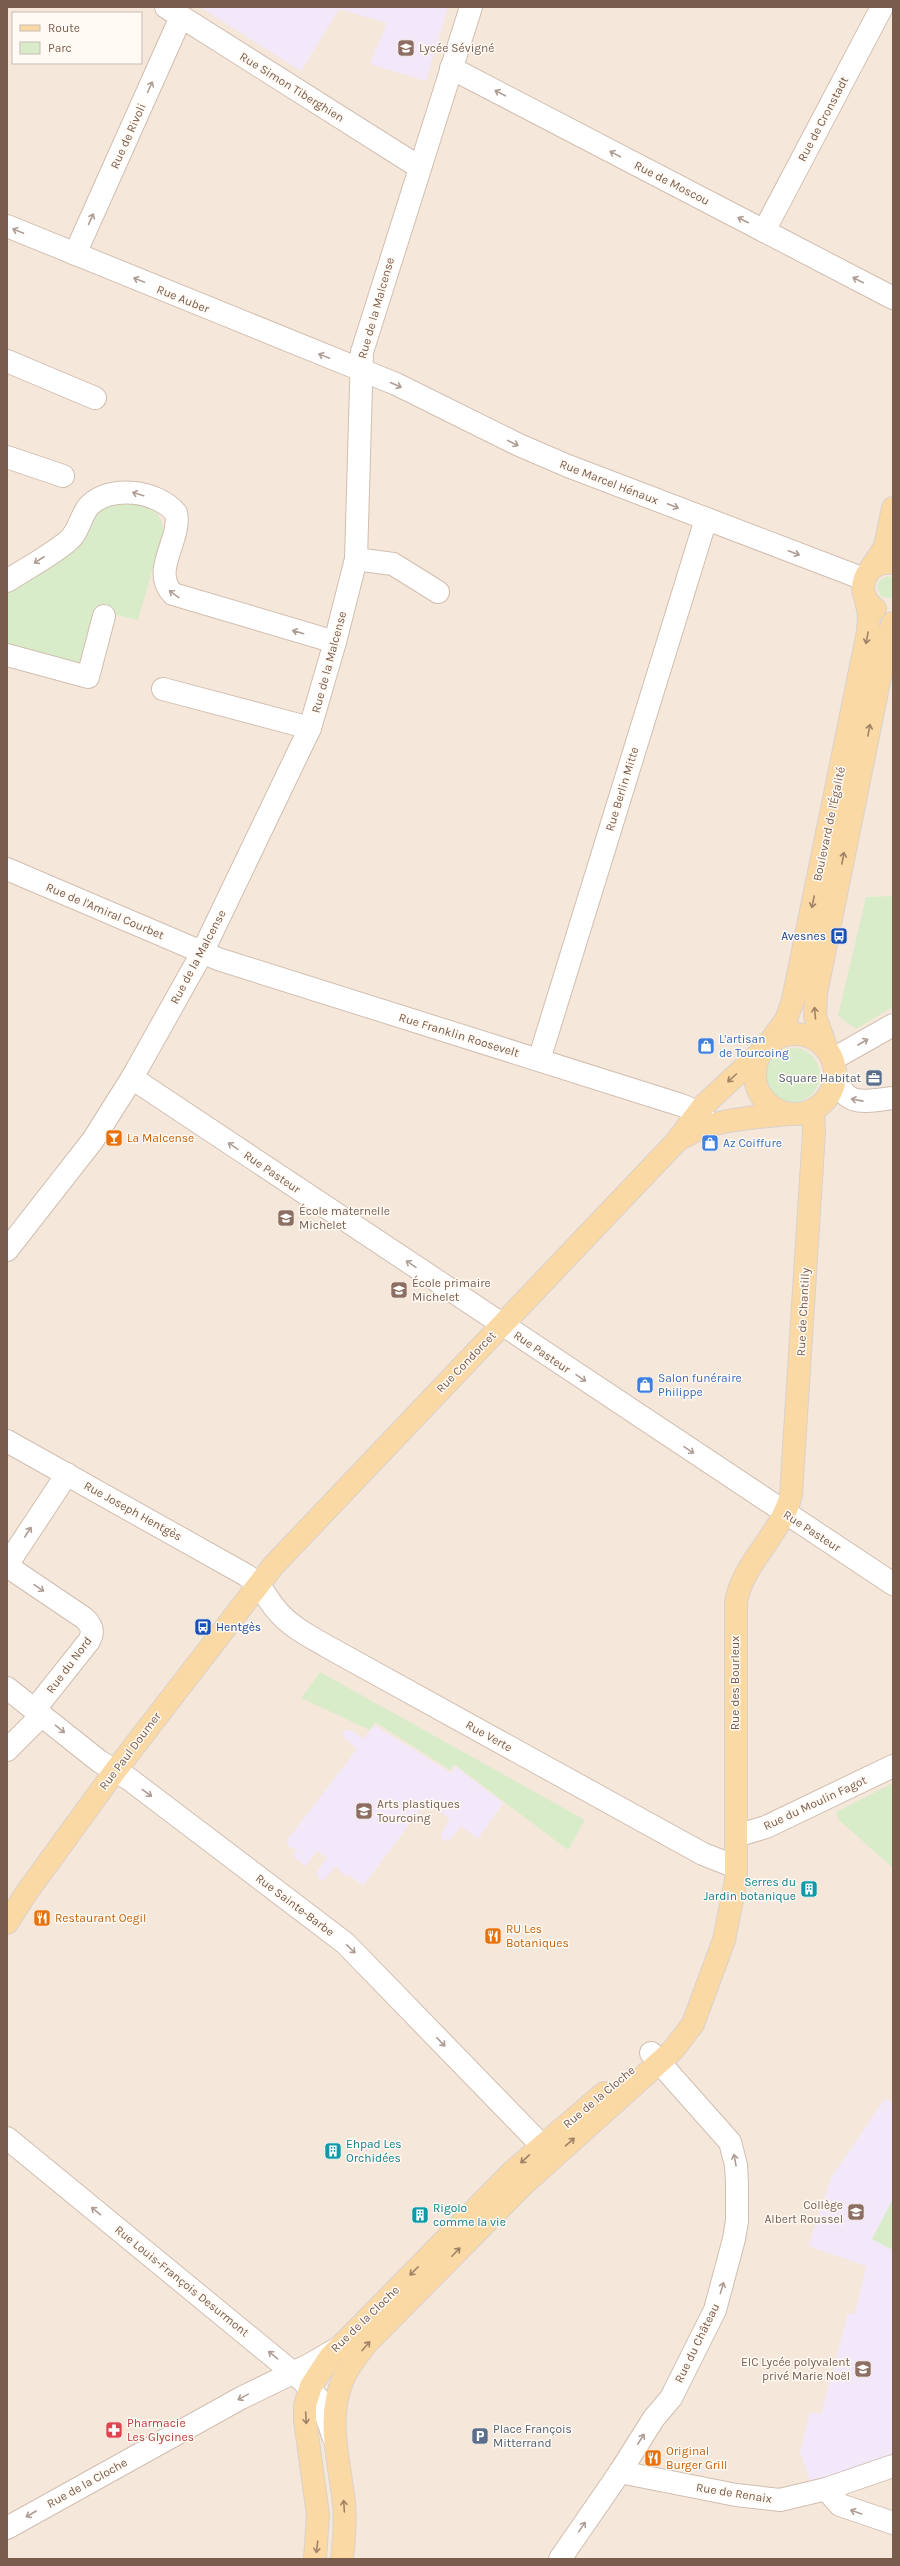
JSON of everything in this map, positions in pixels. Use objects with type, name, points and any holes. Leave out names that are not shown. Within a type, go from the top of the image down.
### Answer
[{"type":"main road","points":[[893,508],[885,547],[867,582],[878,610],[893,611]]},
{"type":"main road","points":[[867,582],[882,563],[893,563]]},
{"type":"main road","name":"Boulevard de l'Égalité","points":[[765,1047],[786,1020],[793,1000],[868,632],[869,615],[867,582]]},
{"type":"main road","name":"Boulevard de l'Égalité","points":[[832,1061],[821,1038],[815,1016],[816,993],[888,638],[893,623]]},
{"type":"main road","points":[[704,1118],[791,1114],[813,1110],[829,1096],[832,1061],[815,1039],[799,1034],[783,1035],[765,1047],[755,1067],[757,1089],[771,1106],[791,1114]]},
{"type":"main road","name":"Rue Condorcet","points":[[258,1584],[676,1142],[704,1118],[765,1047]]},
{"type":"main road","name":"Rue de Chantilly","points":[[785,1513],[792,1487],[814,1132],[813,1110]]},
{"type":"main road","name":"Rue des Bourleux","points":[[736,1867],[736,1602],[740,1584],[785,1513]]},
{"type":"main road","name":"Rue Paul Doumer","points":[[7,1923],[13,1900],[115,1771],[258,1584]]},
{"type":"main road","points":[[656,2057],[710,1977],[729,1922],[736,1867]]},
{"type":"main road","name":"Rue de la Cloche","points":[[342,2559],[344,2506],[335,2441],[334,2416],[344,2378],[368,2342],[547,2151],[656,2057]]},
{"type":"main road","name":"Rue de la Cloche","points":[[339,2348],[513,2171],[547,2151]]},
{"type":"main road","points":[[315,2559],[318,2515],[305,2420],[305,2405],[310,2388],[339,2348]]},
{"type":"street","name":"Rue de la Malcense","points":[[7,1250],[89,1146],[132,1078],[202,953],[310,728],[335,642],[356,559],[360,371],[362,352],[419,167],[471,7]]},
{"type":"street","name":"Rue de Cronstadt","points":[[764,231],[882,7]]},
{"type":"street","name":"Rue Simon Tiberghien","points":[[174,12],[419,167]]},
{"type":"street","name":"Rue de Rivoli","points":[[75,254],[174,12]]},
{"type":"street","name":"Rue de Moscou","points":[[451,68],[893,298]]},
{"type":"street","name":"Rue Auber","points":[[7,226],[360,371]]},
{"type":"street","points":[[7,361],[94,398]]},
{"type":"street","name":"Rue Marcel Hénaux","points":[[360,371],[396,384],[541,455],[867,582]]},
{"type":"street","points":[[7,457],[63,476]]},
{"type":"street","points":[[7,581],[72,537],[84,513],[96,500],[113,492],[130,492],[166,503],[176,513],[177,526],[164,574],[165,583],[173,594],[335,642]]},
{"type":"street","name":"Rue Berlin Mitte","points":[[539,1060],[706,519]]},
{"type":"street","points":[[356,559],[393,564],[438,592]]},
{"type":"street","points":[[7,655],[88,677],[104,616]]},
{"type":"street","points":[[163,689],[310,728]]},
{"type":"street","name":"Rue de l'Amiral Courbet","points":[[7,868],[202,953]]},
{"type":"street","name":"Rue Franklin Roosevelt","points":[[202,953],[539,1060],[704,1118]]},
{"type":"street","points":[[893,1025],[832,1061],[843,1094],[855,1101],[893,1098]]},
{"type":"street","name":"Rue Pasteur","points":[[132,1078],[893,1584]]},
{"type":"street","name":"Rue Joseph Hentgès","points":[[7,1441],[222,1560],[258,1584]]},
{"type":"street","points":[[7,1566],[66,1474]]},
{"type":"street","name":"Rue du Nord","points":[[7,1566],[84,1618],[91,1627],[92,1636],[39,1712],[7,1750]]},
{"type":"street","name":"Rue Verte","points":[[258,1584],[280,1614],[299,1630],[322,1644],[702,1854],[736,1867]]},
{"type":"street","name":"Rue Sainte-Barbe","points":[[7,1688],[99,1761],[115,1771],[341,1940],[547,2151]]},
{"type":"street","name":"Rue du Moulin Fagot","points":[[736,1836],[766,1827],[893,1766]]},
{"type":"street","name":"Rue du Château","points":[[560,2559],[620,2472],[654,2418],[671,2398],[715,2310],[730,2262],[737,2220],[736,2165],[730,2142],[656,2057]]},
{"type":"street","name":"Rue Louis-François Desurmont","points":[[7,2138],[293,2372],[310,2388],[327,2414],[335,2441]]},
{"type":"street","name":"Rue de la Cloche","points":[[7,2528],[234,2402],[312,2364],[339,2348]]},
{"type":"street","name":"Rue de Renaix","points":[[620,2472],[766,2500],[792,2499],[893,2466]]},
{"type":"street","points":[[826,2489],[840,2505],[893,2523]]},
{"type":"shaded area","points":[[7,7],[893,7],[893,2559],[7,2559]]},
{"type":"shaded area","name":"Lycée Sévigné","points":[[200,7],[448,7],[426,81],[370,64],[387,23],[339,9],[301,71]]},
{"type":"shaded area","name":"Arts plastiques Tourcoing","points":[[374,1725],[451,1773],[455,1766],[503,1803],[478,1839],[461,1826],[451,1839],[446,1841],[442,1839],[441,1834],[450,1819],[426,1802],[363,1886],[349,1875],[347,1877],[337,1868],[337,1865],[325,1879],[320,1880],[316,1873],[327,1858],[317,1851],[306,1866],[292,1856],[297,1850],[288,1846],[287,1840],[357,1749],[343,1737],[343,1731],[351,1730],[364,1739]]},
{"type":"shaded area","points":[[885,2098],[893,2103],[893,2458],[812,2486],[800,2452],[810,2412],[821,2414],[848,2313],[855,2315],[866,2266],[808,2246],[831,2178]]},
{"type":"green space","points":[[123,498],[144,505],[155,512],[162,524],[163,532],[138,620],[99,611],[82,666],[7,649],[7,594],[71,552],[101,506]]},
{"type":"green space","points":[[887,576],[893,578],[893,597],[887,598],[881,596],[877,587],[879,581]]},
{"type":"green space","points":[[893,896],[893,1007],[856,1029],[838,1016],[866,897]]},
{"type":"green space","points":[[788,1048],[798,1048],[808,1052],[816,1060],[820,1070],[820,1080],[816,1090],[808,1098],[798,1102],[788,1102],[778,1098],[770,1090],[766,1080],[766,1070],[770,1060],[778,1052]]},
{"type":"green space","points":[[320,1672],[585,1820],[568,1850],[454,1764],[450,1770],[375,1722],[370,1730],[301,1698]]},
{"type":"green space","points":[[893,1783],[893,1868],[839,1820],[836,1812]]},
{"type":"green space","points":[[893,2199],[893,2250],[872,2239]]},
{"type":"place","name":"Lycée Sévigné","points":[[406,48]]},
{"type":"place","name":"Avesnes","points":[[839,936]]},
{"type":"place","name":"L'artisan de Tourcoing","points":[[706,1046]]},
{"type":"place","name":"Square Habitat","points":[[874,1078]]},
{"type":"place","name":"La Malcense","points":[[114,1138]]},
{"type":"place","name":"Az Coiffure","points":[[710,1143]]},
{"type":"place","name":"École maternelle Michelet","points":[[286,1218]]},
{"type":"place","name":"École primaire Michelet","points":[[399,1290]]},
{"type":"place","name":"Salon funéraire Philippe","points":[[645,1385]]},
{"type":"place","name":"Hentgès","points":[[203,1627]]},
{"type":"place","name":"Arts plastiques Tourcoing","points":[[364,1811]]},
{"type":"place","name":"Serres du Jardin botanique","points":[[809,1889]]},
{"type":"place","name":"Restaurant Oegil","points":[[42,1918]]},
{"type":"place","name":"RU Les Botaniques","points":[[493,1936]]},
{"type":"place","name":"Ehpad Les Orchidées","points":[[333,2151]]},
{"type":"place","name":"Collège Albert Roussel","points":[[856,2212]]},
{"type":"place","name":"Rigolo comme la vie","points":[[420,2215]]},
{"type":"place","name":"EIC Lycée polyvalent privé Marie Noël","points":[[863,2369]]},
{"type":"place","name":"Pharmacie Les Glycines","points":[[114,2430]]},
{"type":"place","name":"Place François Mitterrand","points":[[480,2436]]},
{"type":"place","name":"Original Burger Grill","points":[[653,2458]]}]
